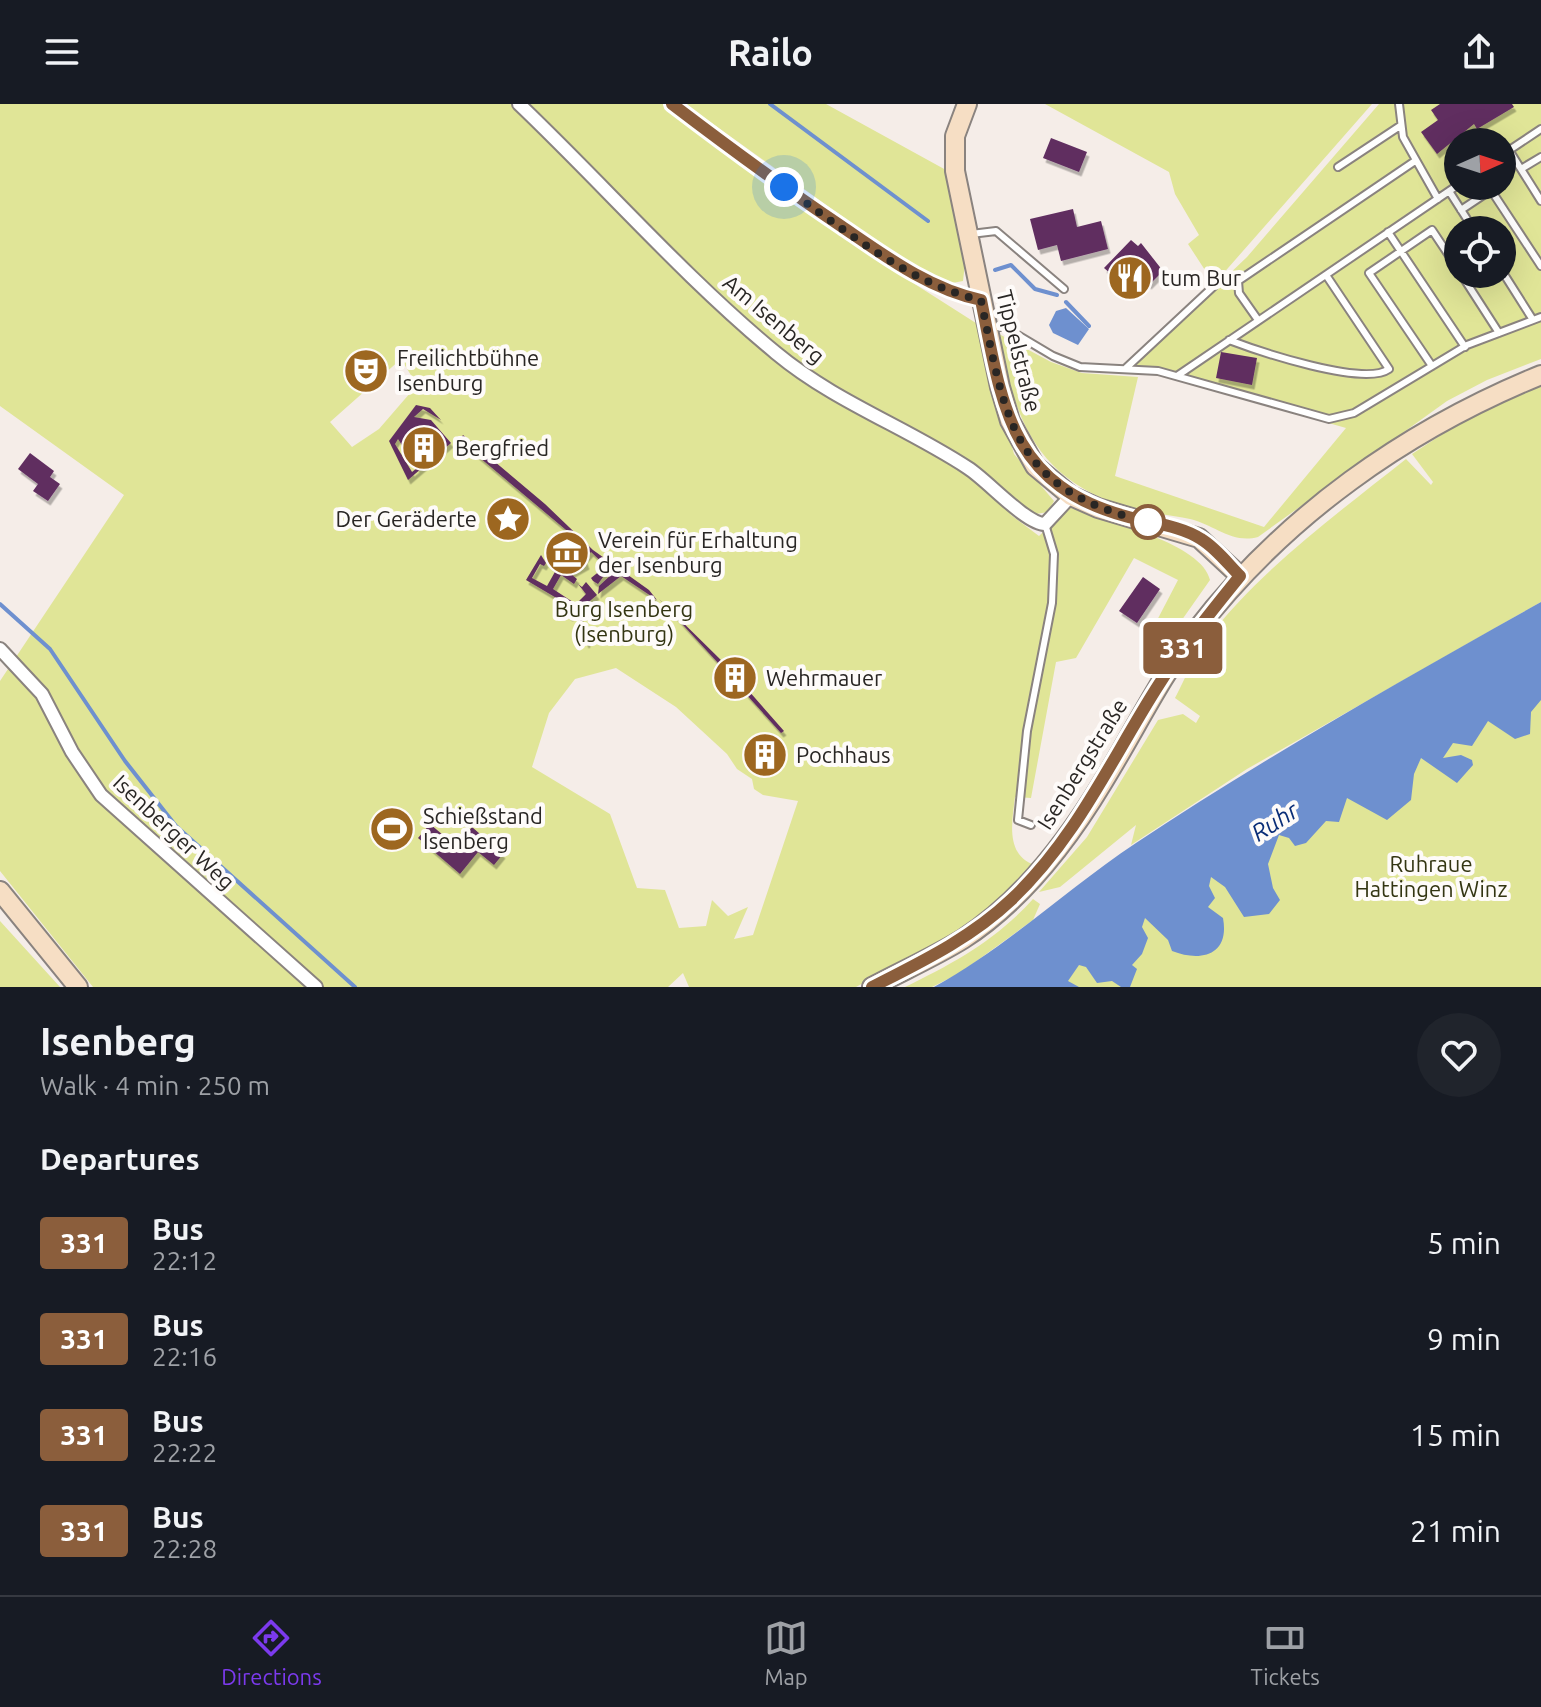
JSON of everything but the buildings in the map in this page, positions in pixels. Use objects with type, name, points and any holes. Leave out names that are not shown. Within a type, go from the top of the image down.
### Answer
[{"type":"main road","name":"Tippelstraße","points":[[967,104],[959,120],[953,154],[1000,387],[1024,450],[1047,478],[1071,496],[1098,508],[1199,538],[1240,576]]},
{"type":"main road","name":"Isenbergstraße","points":[[872,987],[963,939],[1012,900],[1051,858],[1104,782],[1178,655],[1240,576],[1296,523],[1372,465],[1463,410],[1541,375]]},
{"type":"main road","points":[[0,891],[78,987]]},
{"type":"street","name":"Am Isenberg","points":[[519,104],[673,259],[777,355],[879,421],[954,458],[1000,492],[1033,522],[1045,524]]},
{"type":"street","points":[[672,104],[759,170],[883,255],[951,294],[981,300]]},
{"type":"street","points":[[1045,524],[1071,496]]},
{"type":"street","name":"Isenberger Weg","points":[[0,649],[42,694],[72,752],[101,795],[316,987]]},
{"type":"lane","points":[[1399,104],[1400,126],[1415,161],[1438,199]]},
{"type":"lane","points":[[1338,167],[1400,126]]},
{"type":"lane","points":[[1516,145],[1541,129]]},
{"type":"lane","points":[[1521,169],[1541,157]]},
{"type":"lane","points":[[1258,320],[1239,293],[1238,281],[1415,161]]},
{"type":"lane","points":[[1516,161],[1541,201]]},
{"type":"lane","points":[[1461,210],[1491,190],[1541,266]]},
{"type":"lane","points":[[1177,376],[1444,195]]},
{"type":"lane","points":[[1455,200],[1465,216]]},
{"type":"lane","points":[[1432,366],[1369,273],[1432,230],[1444,248]]},
{"type":"lane","points":[[967,235],[996,231],[1064,289]]},
{"type":"lane","points":[[1388,232],[1465,347]]},
{"type":"lane","points":[[1229,340],[1367,375],[1389,369],[1326,275]]},
{"type":"lane","points":[[1125,369],[1214,286]]},
{"type":"lane","points":[[1470,288],[1499,333]]},
{"type":"lane","points":[[986,327],[1004,327],[1053,356],[1080,367],[1177,376],[1329,419],[1354,413],[1465,347],[1537,318],[1515,288]]},
{"type":"lane","points":[[1031,825],[1018,820],[1027,731],[1052,603],[1054,554],[1045,524]]},
{"type":"green space","name":"Burg Isenberg (Isenburg)","points":[[0,104],[513,104],[580,166],[670,262],[826,392],[877,425],[953,463],[998,496],[1011,515],[1039,536],[1069,507],[1171,544],[1203,567],[1210,580],[1153,661],[1140,653],[1178,580],[1134,558],[1076,658],[1056,662],[1031,798],[1015,797],[1015,846],[1025,860],[1035,865],[998,901],[953,933],[856,987],[689,987],[683,973],[668,987],[93,987],[0,871],[0,681],[124,495],[0,406]],"holes":[[[401,359],[417,385],[379,429],[352,447],[330,422]],[[616,668],[676,707],[727,754],[737,769],[752,779],[754,789],[763,795],[798,801],[753,935],[734,939],[748,907],[728,916],[712,900],[706,926],[679,928],[665,890],[637,888],[610,814],[532,767],[549,713],[575,679]]]},
{"type":"green space","points":[[528,104],[664,104],[733,159],[877,260],[979,325],[1014,454],[1054,501],[1048,512],[1036,514],[1024,508],[783,353],[677,256]]},
{"type":"green space","points":[[685,104],[826,104],[946,170],[965,263],[963,281],[947,284],[885,247]]},
{"type":"green space","points":[[1045,104],[1372,104],[1214,284],[1188,244],[1199,235],[1175,194],[1169,172]]},
{"type":"green space","points":[[1379,104],[1541,104],[1541,359],[1487,380],[1447,401],[1258,537],[1249,538],[1232,536],[1190,519],[1131,509],[1093,494],[1069,479],[1049,461],[1022,418],[1012,392],[999,334],[1051,362],[1082,373],[1138,377],[1115,476],[1264,527],[1346,428],[1158,374],[1140,373],[1136,363],[1247,257]]},
{"type":"green space","points":[[1541,386],[1541,602],[1247,769],[1131,845],[1136,825],[1060,887],[1039,892],[1087,837],[1158,720],[1183,714],[1196,723],[1200,716],[1175,698],[1202,646],[1252,589],[1327,521],[1406,459],[1431,485],[1433,482],[1412,454],[1464,420]]},
{"type":"green space","name":"Ruhraue Hattingen Winz","points":[[1541,692],[1541,987],[1031,987],[1258,845]]},
{"type":"green space","points":[[1033,899],[1040,904],[1033,920],[960,973],[932,987],[905,987],[974,949],[1004,927]]},
{"type":"green space","points":[[0,921],[60,987],[0,987]]},
{"type":"water","points":[[1066,308],[1089,329],[1078,345],[1053,333],[1049,325],[1056,311]]},
{"type":"water","name":"Ruhr","points":[[1541,602],[1541,700],[1531,712],[1530,734],[1515,739],[1488,721],[1472,746],[1453,743],[1443,758],[1461,755],[1472,760],[1473,765],[1457,783],[1421,758],[1414,774],[1411,800],[1387,820],[1347,798],[1339,822],[1326,821],[1306,843],[1295,846],[1289,838],[1279,835],[1268,864],[1273,888],[1280,900],[1269,914],[1244,917],[1225,887],[1211,877],[1209,886],[1215,898],[1208,907],[1223,918],[1224,931],[1222,941],[1211,953],[1193,956],[1172,951],[1168,940],[1145,918],[1142,927],[1148,938],[1142,954],[1132,965],[1137,969],[1130,987],[1121,987],[1112,981],[1097,983],[1086,967],[1079,965],[1068,981],[1079,987],[934,987],[987,954],[1136,843],[1235,779]]},
{"type":"waterway","points":[[770,104],[928,221]]},
{"type":"waterway","points":[[995,270],[1011,265],[1035,289],[1057,295]]},
{"type":"waterway","points":[[1066,302],[1089,326]]},
{"type":"waterway","points":[[0,604],[50,649],[125,761],[176,826],[355,987]]},
{"type":"bus line","name":"331","points":[[672,104],[759,170],[883,255],[951,294],[981,300],[1010,421],[1024,450],[1047,478],[1071,496],[1098,508],[1199,538],[1240,576],[1178,655],[1104,782],[1051,858],[1012,900],[963,939],[872,987]]},
{"type":"place","name":"tum Bur","points":[[1130,278]]},
{"type":"place","name":"Freilichtbühne Isenburg","points":[[366,371]]},
{"type":"place","name":"Bergfried","points":[[424,448]]},
{"type":"place","name":"Der Geräderte","points":[[508,519]]},
{"type":"place","name":"Verein für Erhaltung der Isenburg","points":[[567,553]]},
{"type":"place","name":"Wehrmauer","points":[[735,678]]},
{"type":"place","name":"Pochhaus","points":[[765,755]]},
{"type":"place","name":"Schießstand Isenberg","points":[[392,829]]},
{"type":"route","points":[[784,187],[883,255],[951,294],[981,300],[1010,421],[1035,466],[1071,496],[1098,508],[1148,522]]}]
